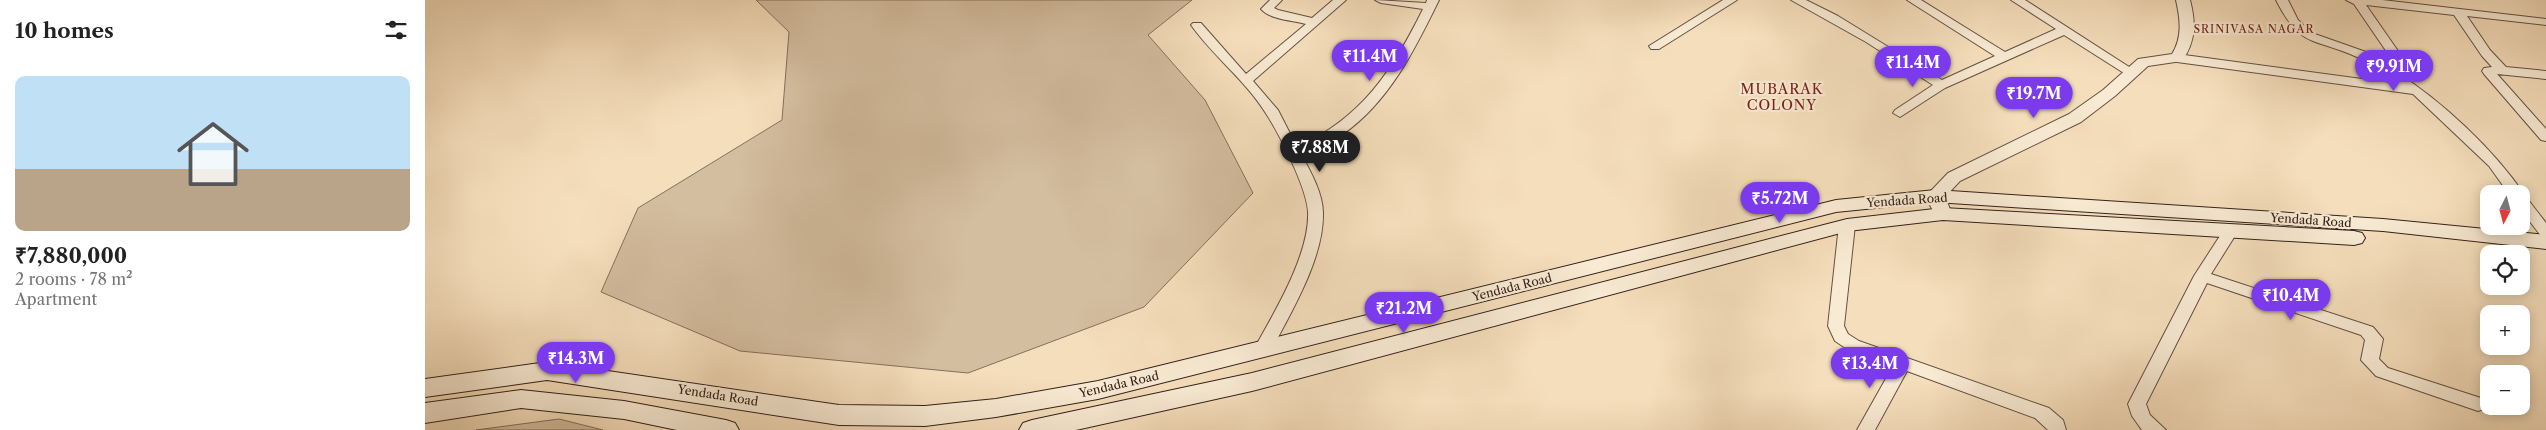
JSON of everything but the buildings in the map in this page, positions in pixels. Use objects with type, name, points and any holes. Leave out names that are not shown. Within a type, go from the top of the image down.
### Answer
[{"type":"main road","name":"Yendada Road","points":[[425,388],[547,371],[691,391],[839,415],[925,416],[996,408],[1098,390],[1827,208],[1939,205],[2383,225],[2546,242]]},
{"type":"main road","name":"Yendada Road","points":[[1032,430],[1252,382],[1847,225],[1939,205],[2230,231],[2389,240],[2546,256]]},
{"type":"main road","points":[[425,413],[521,399],[624,410],[726,430]]},
{"type":"street","points":[[1276,0],[1267,9],[1274,13],[1314,22]]},
{"type":"street","points":[[1246,81],[1340,0]]},
{"type":"street","points":[[1294,154],[1341,130],[1383,88],[1404,58],[1432,3],[1381,0]]},
{"type":"street","points":[[1655,46],[1731,0]]},
{"type":"street","points":[[1797,0],[1866,35],[1941,85]]},
{"type":"street","points":[[1913,0],[2003,56]]},
{"type":"street","points":[[2017,0],[2031,3],[2063,30],[2131,72]]},
{"type":"street","points":[[2177,58],[2182,52],[2189,22],[2183,0]]},
{"type":"street","points":[[2282,0],[2293,22],[2308,36],[2363,55],[2417,90],[2494,163],[2510,185]]},
{"type":"street","points":[[2352,0],[2546,22]]},
{"type":"street","points":[[2357,1],[2401,64],[2398,68],[2384,68]]},
{"type":"street","points":[[2457,11],[2485,53],[2502,70]]},
{"type":"street","points":[[1197,25],[1271,110],[1306,177],[1316,212],[1312,241],[1296,286],[1263,349]]},
{"type":"street","points":[[1900,113],[1941,85],[2063,30]]},
{"type":"street","points":[[1939,205],[1955,177],[2075,118],[2109,93],[2143,62],[2177,58],[2417,90]]},
{"type":"street","points":[[2546,75],[2502,70],[2487,72],[2546,137]]},
{"type":"street","points":[[2530,212],[2546,233]]},
{"type":"street","points":[[1847,225],[1836,326],[1841,337],[1853,345],[2042,413],[2056,425],[2057,430]]},
{"type":"street","points":[[2157,430],[2149,426],[2139,414],[2137,404],[2201,276],[2230,231]]},
{"type":"street","points":[[2201,276],[2367,330],[2374,339],[2370,360],[2382,372],[2478,404]]},
{"type":"street","points":[[1866,430],[1903,363]]},
{"type":"shaded area","points":[[756,0],[1192,0],[1148,35],[1205,100],[1253,193],[1144,307],[968,373],[740,351],[601,292],[638,208],[782,120],[789,32]]},
{"type":"shaded area","points":[[559,419],[603,430],[476,430]]},
{"type":"district","name":"SRINIVASA NAGAR","points":[[2254,29]]},
{"type":"district","name":"MUBARAK COLONY","points":[[1782,98]]}]
